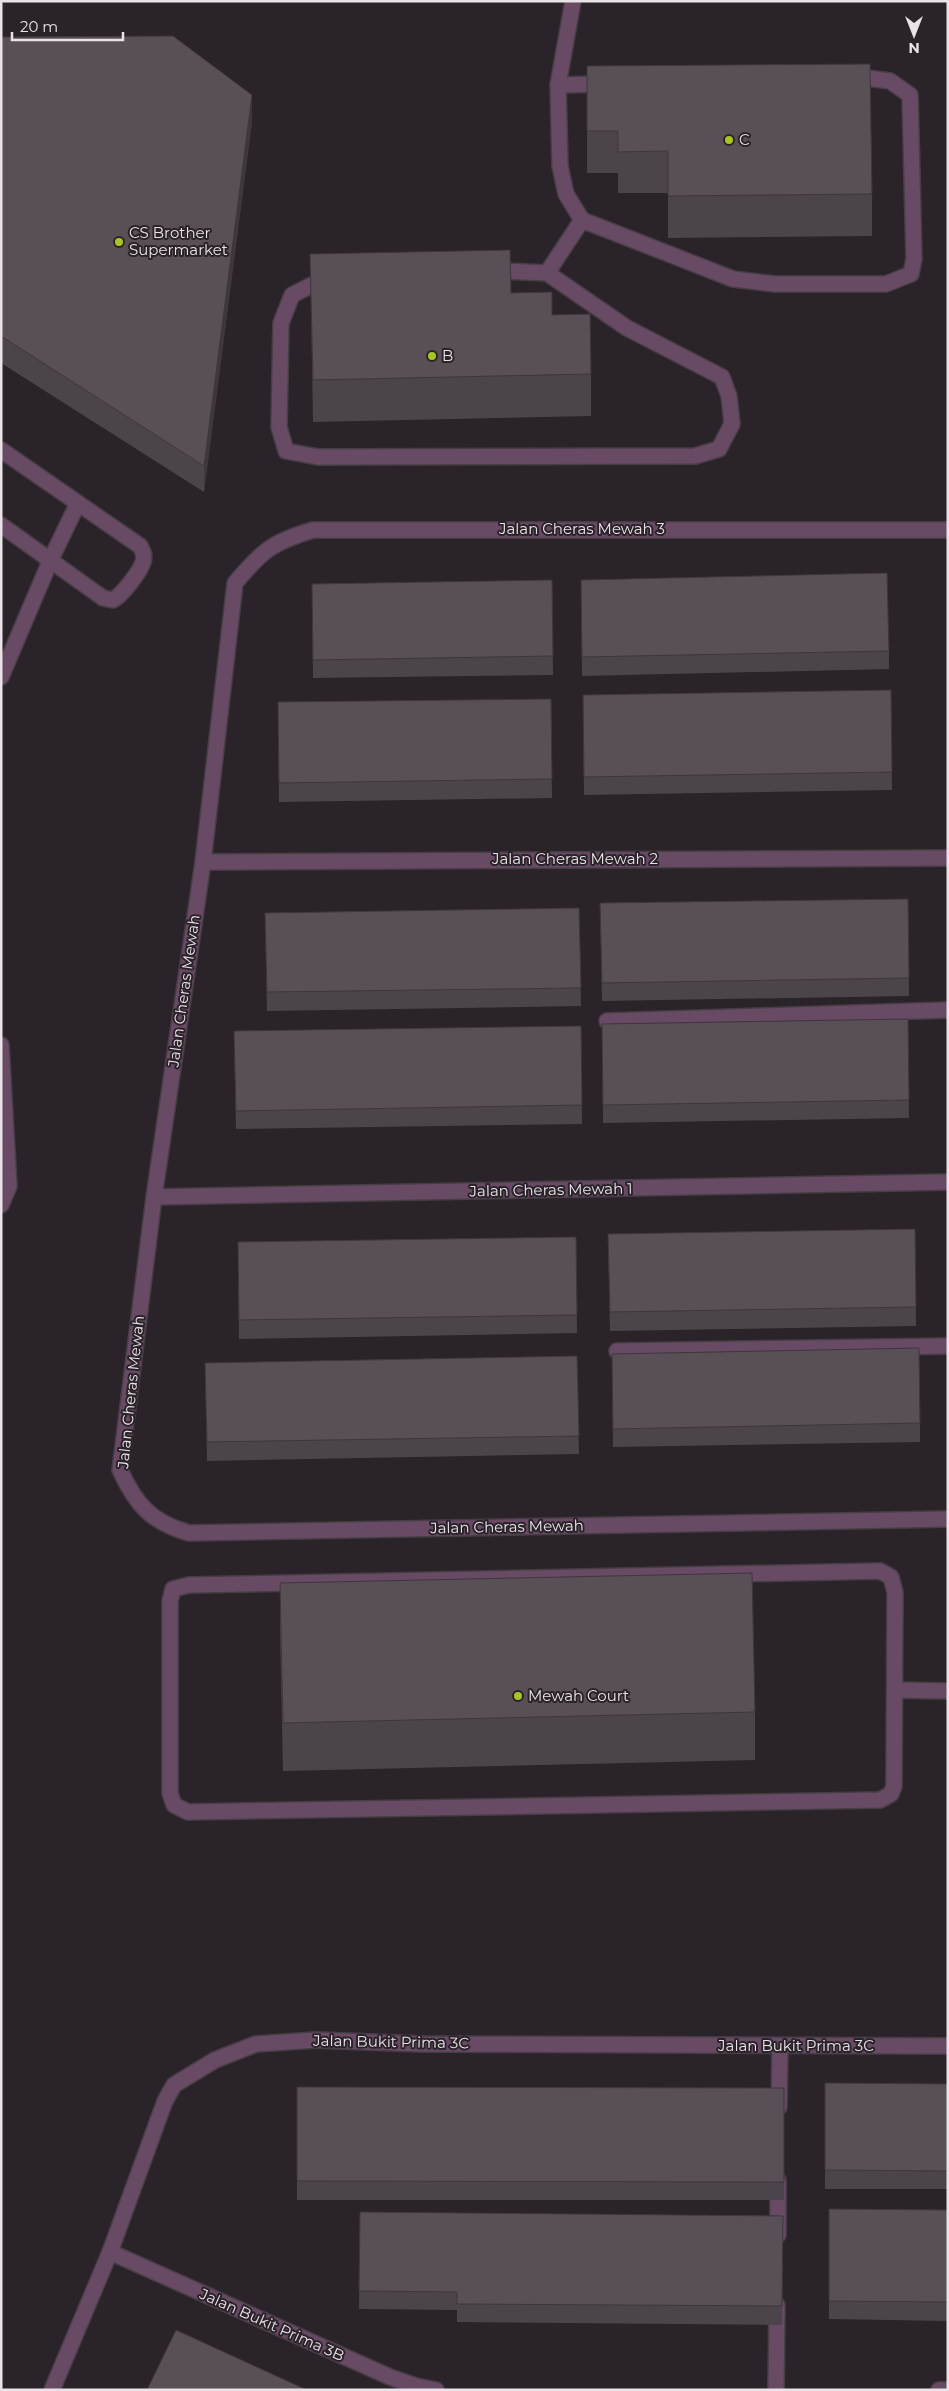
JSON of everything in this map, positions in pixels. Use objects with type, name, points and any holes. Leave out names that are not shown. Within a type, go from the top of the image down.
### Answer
[{"type":"street","points":[[574,1],[558,85],[560,166],[566,194],[582,220],[733,279],[776,284],[886,284],[911,274],[914,259],[910,95],[890,81],[859,76],[839,77]]},
{"type":"street","points":[[558,85],[626,83]]},
{"type":"street","points":[[547,273],[582,220]]},
{"type":"street","points":[[377,265],[547,273],[627,328],[722,377],[729,396],[732,424],[719,449],[695,456],[318,457],[286,451],[279,427],[281,323],[292,295],[328,278],[377,265]]},
{"type":"street","points":[[1,450],[140,546],[143,552],[143,562],[120,596],[113,600],[103,598],[1,525]]},
{"type":"street","points":[[1,677],[50,559],[78,503]]},
{"type":"street","name":"Jalan Cheras Mewah 3","points":[[235,583],[258,556],[285,538],[313,530],[948,530]]},
{"type":"street","name":"Jalan Cheras Mewah","points":[[235,583],[203,862],[154,1198],[120,1470],[130,1491],[142,1507],[167,1526],[189,1532],[948,1518]]},
{"type":"street","name":"Jalan Cheras Mewah 2","points":[[203,862],[948,858]]},
{"type":"street","points":[[607,1021],[948,1010]]},
{"type":"street","points":[[1,1045],[9,1186],[1,1205]]},
{"type":"street","name":"Jalan Cheras Mewah 1","points":[[154,1198],[948,1182]]},
{"type":"street","points":[[617,1351],[948,1346]]},
{"type":"street","points":[[880,1571],[891,1577],[894,1592],[895,1690],[894,1786],[891,1794],[880,1800],[188,1812],[174,1805],[170,1793],[170,1601],[173,1589],[189,1585],[880,1571]]},
{"type":"street","points":[[895,1690],[948,1691]]},
{"type":"street","name":"Jalan Bukit Prima 3C","points":[[52,2390],[110,2252],[165,2101],[174,2085],[215,2060],[256,2044],[316,2040],[423,2044],[948,2046]]},
{"type":"street","points":[[779,2123],[780,2046]]},
{"type":"street","points":[[778,2247],[779,2161]]},
{"type":"street","name":"Jalan Bukit Prima 3B","points":[[110,2252],[390,2377],[416,2386],[436,2390]]},
{"type":"street","points":[[776,2390],[777,2294]]},
{"type":"street","points":[[939,2390],[948,2390]]},
{"type":"building","name":"CS Brother Supermarket","points":[[173,36],[252,95],[204,466],[1,336],[1,37]]},
{"type":"building","name":"C","points":[[870,64],[872,194],[668,196],[668,151],[618,152],[618,131],[587,131],[587,66]]},
{"type":"building","name":"B","points":[[510,250],[511,293],[552,292],[552,315],[590,314],[591,374],[313,380],[310,254]]},
{"type":"building","points":[[887,573],[889,651],[582,657],[581,580]]},
{"type":"building","points":[[552,580],[553,656],[313,660],[312,584]]},
{"type":"building","points":[[891,690],[892,772],[584,777],[583,695]]},
{"type":"building","points":[[551,699],[552,779],[279,783],[278,702]]},
{"type":"building","points":[[908,899],[909,978],[602,983],[600,903]]},
{"type":"building","points":[[579,908],[581,988],[267,992],[265,913]]},
{"type":"building","points":[[908,1019],[909,1100],[603,1105],[602,1024]]},
{"type":"building","points":[[581,1026],[582,1105],[236,1111],[234,1031]]},
{"type":"building","points":[[915,1229],[916,1307],[610,1312],[608,1234]]},
{"type":"building","points":[[576,1237],[577,1315],[239,1320],[238,1242]]},
{"type":"building","points":[[919,1348],[920,1423],[613,1429],[612,1354]]},
{"type":"building","points":[[577,1356],[579,1436],[207,1442],[205,1363]]},
{"type":"building","name":"Mewah Court","points":[[752,1573],[755,1712],[283,1723],[280,1583]]},
{"type":"building","points":[[825,2083],[948,2084],[948,2171],[825,2170]]},
{"type":"building","points":[[297,2087],[784,2088],[784,2182],[297,2181]]},
{"type":"building","points":[[829,2209],[948,2210],[948,2302],[829,2301]]},
{"type":"building","points":[[360,2212],[783,2216],[782,2306],[457,2304],[457,2292],[359,2291]]},
{"type":"building","points":[[176,2330],[307,2390],[147,2390]]},
{"type":"place","name":"C","points":[[729,140]]},
{"type":"place","name":"CS Brother Supermarket","points":[[119,242]]},
{"type":"place","name":"B","points":[[432,356]]},
{"type":"place","name":"Mewah Court","points":[[518,1696]]}]
